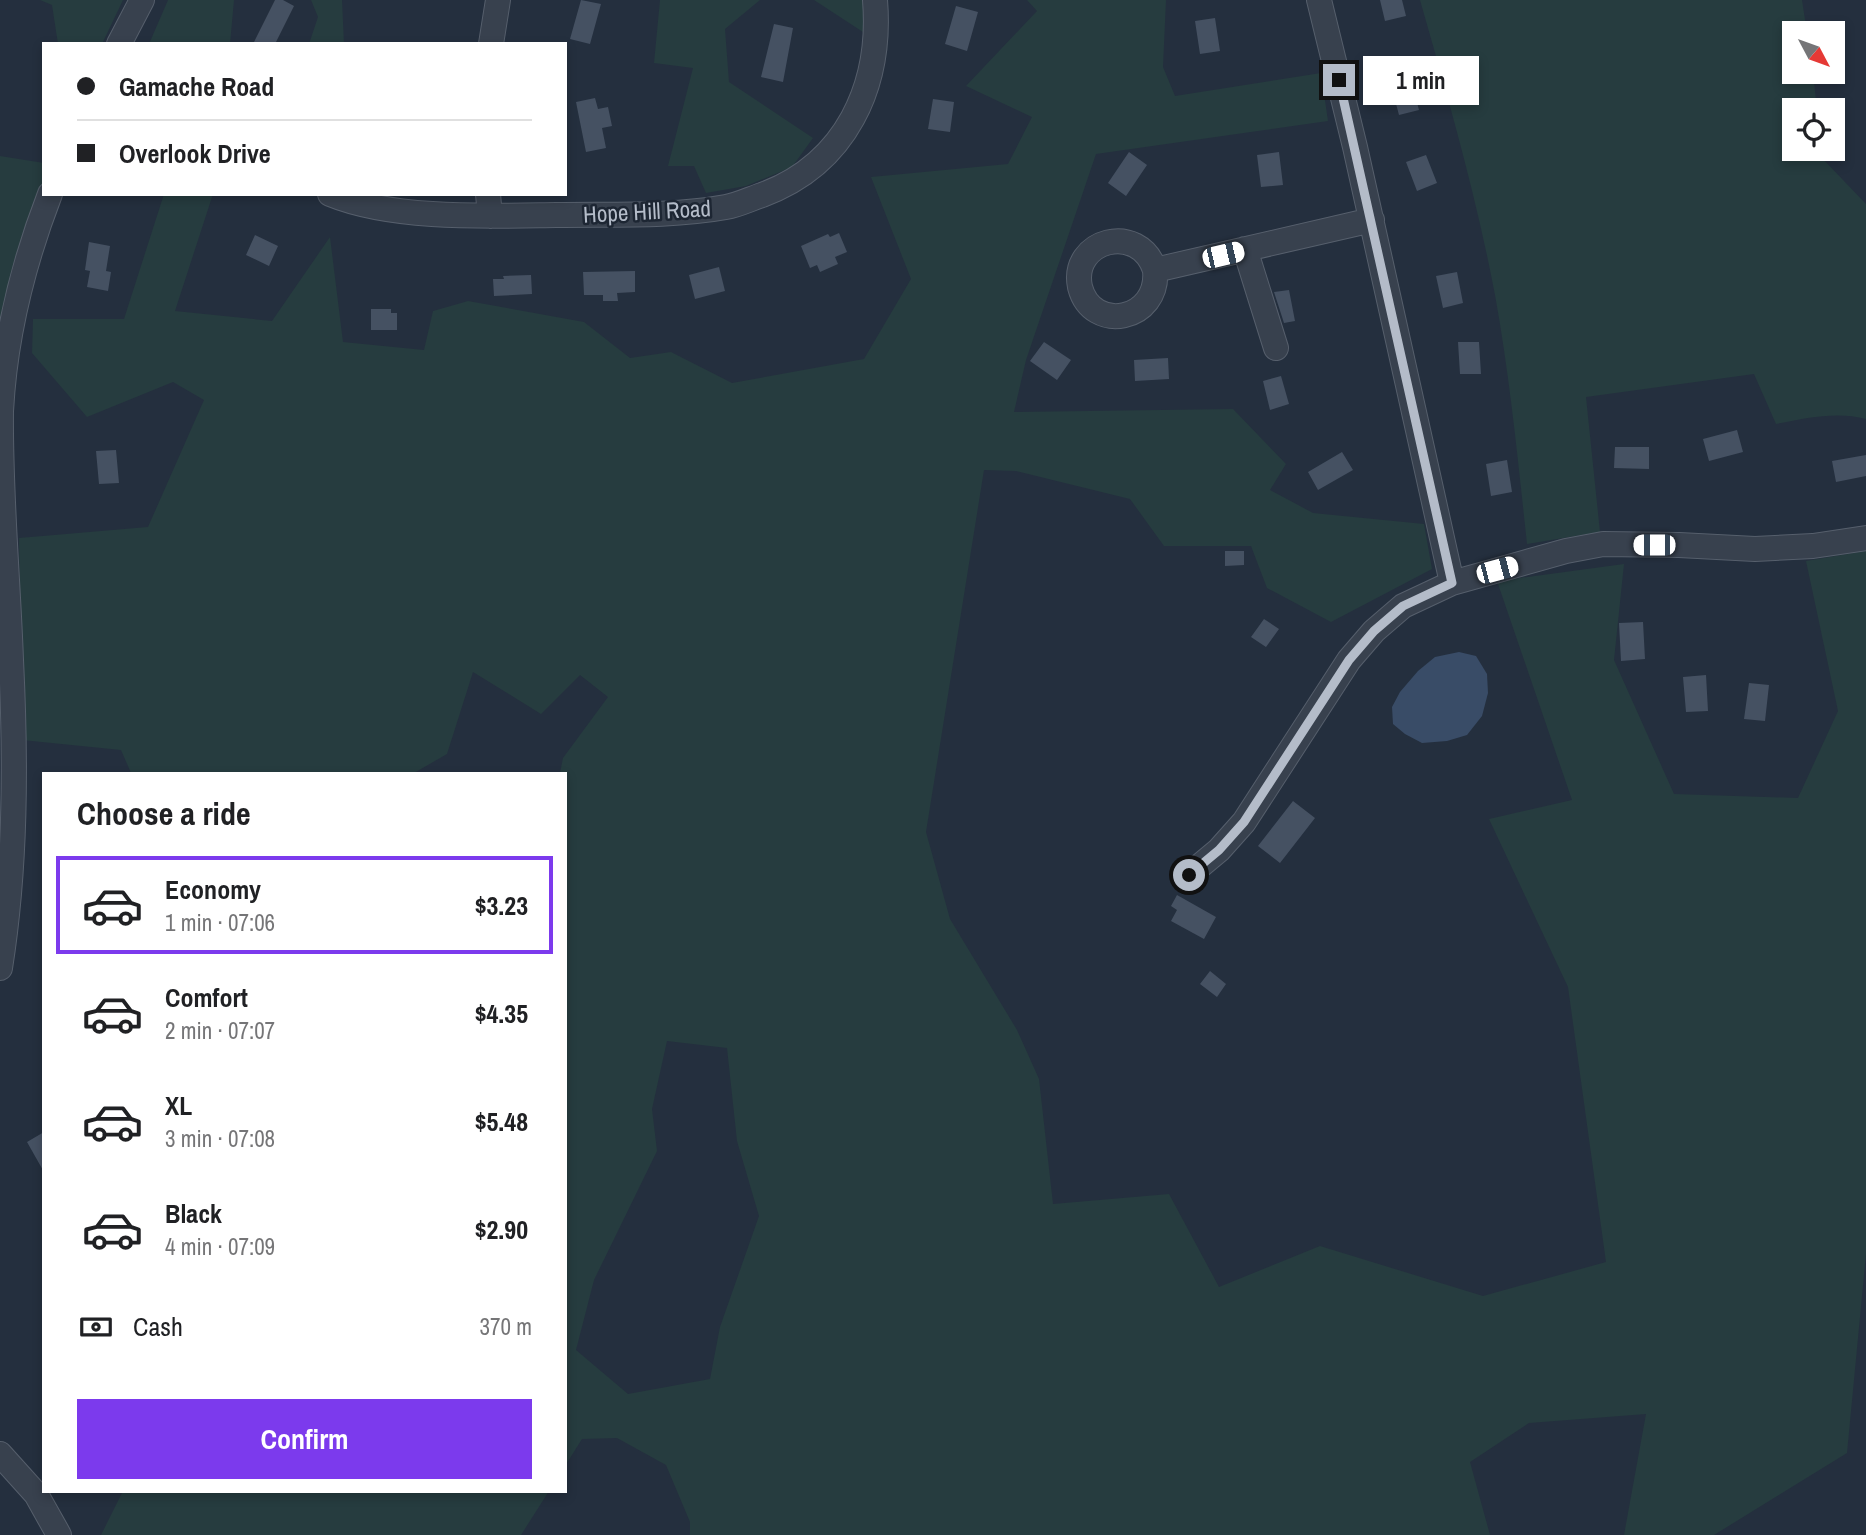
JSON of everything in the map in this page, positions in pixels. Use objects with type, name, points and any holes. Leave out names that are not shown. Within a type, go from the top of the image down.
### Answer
[{"type":"street","points":[[120,42],[142,0]]},
{"type":"street","points":[[491,42],[498,0]]},
{"type":"street","name":"Hope Hill Road","points":[[335,196],[347,201],[395,210],[489,205],[691,212],[729,207],[783,187],[822,159],[852,122],[872,68],[875,49],[875,0]]},
{"type":"street","points":[[1319,0],[1452,583]]},
{"type":"street","points":[[0,968],[9,891],[13,757],[12,661],[1,469],[1,412],[6,353],[13,315],[27,259],[49,196]]},
{"type":"street","points":[[1154,270],[1371,220]]},
{"type":"street","points":[[1245,249],[1276,348]]},
{"type":"street","points":[[1189,875],[1219,850],[1244,822],[1349,660],[1374,631],[1403,606],[1452,583],[1566,551],[1603,544],[1755,549],[1813,546],[1866,538]]},
{"type":"street","points":[[0,1454],[36,1494],[59,1535]]},
{"type":"green space","points":[[40,0],[123,0],[103,42],[58,42],[52,5]]},
{"type":"green space","points":[[168,0],[234,0],[230,42],[150,42]]},
{"type":"green space","points":[[311,0],[342,0],[344,42],[310,42],[318,17]]},
{"type":"green space","points":[[660,0],[760,0],[725,29],[729,82],[813,138],[792,167],[746,186],[706,193],[694,166],[668,166],[693,68],[654,63]]},
{"type":"green space","points":[[814,0],[863,0],[866,34]]},
{"type":"green space","points":[[1027,0],[1166,0],[1163,67],[1175,96],[1321,73],[1328,121],[1096,154],[1026,360],[1014,412],[1233,409],[1286,464],[1270,490],[1313,513],[1424,524],[1432,569],[1331,622],[1267,588],[1251,546],[1164,546],[1130,499],[1016,471],[984,470],[926,832],[950,919],[1017,1030],[1039,1079],[1053,1204],[1169,1194],[1219,1287],[1320,1246],[1483,1296],[1606,1262],[1568,987],[1489,819],[1572,800],[1497,581],[1624,564],[1614,660],[1674,794],[1798,798],[1838,711],[1806,561],[1866,551],[1866,1254],[1847,1453],[1714,1535],[1624,1535],[1646,1414],[1529,1423],[1470,1462],[1490,1535],[690,1535],[690,1522],[666,1465],[617,1438],[582,1439],[567,1463],[567,772],[560,772],[563,758],[608,697],[580,675],[541,714],[473,672],[447,754],[416,772],[131,772],[121,750],[22,740],[19,538],[148,527],[204,400],[173,382],[87,417],[32,353],[33,319],[124,319],[163,196],[212,196],[175,311],[272,321],[330,237],[343,342],[424,350],[433,311],[468,301],[584,322],[630,358],[671,352],[732,383],[864,359],[911,279],[871,177],[1008,164],[1032,117],[966,86],[1037,11]],"holes":[[[667,1041],[727,1048],[737,1141],[759,1216],[720,1327],[710,1379],[628,1394],[576,1350],[594,1280],[657,1151],[652,1109]]]},
{"type":"green space","points":[[1420,0],[1802,0],[1805,21],[1782,21],[1782,84],[1814,84],[1816,98],[1782,98],[1782,161],[1825,161],[1866,204],[1866,419],[1833,415],[1776,424],[1754,374],[1586,397],[1600,532],[1527,544],[1495,295],[1451,110]]},
{"type":"green space","points":[[0,156],[42,163],[43,196],[13,315],[12,695],[0,710]]},
{"type":"green space","points":[[122,1493],[548,1493],[521,1535],[101,1535]]},
{"type":"water","points":[[1459,652],[1476,656],[1487,674],[1488,693],[1482,716],[1467,735],[1447,741],[1422,743],[1393,724],[1392,707],[1400,692],[1418,671],[1435,657]]},
{"type":"building","points":[[275,0],[283,0],[294,6],[276,42],[254,42]]},
{"type":"building","points":[[581,0],[601,4],[590,44],[570,39]]},
{"type":"building","points":[[1380,0],[1402,0],[1406,16],[1385,21]]},
{"type":"building","points":[[956,6],[978,12],[967,51],[945,44]]},
{"type":"building","points":[[1215,18],[1220,51],[1200,54],[1195,21]]},
{"type":"building","points":[[774,24],[793,28],[783,82],[761,77]]},
{"type":"building","points":[[1411,80],[1419,110],[1399,115],[1391,85]]},
{"type":"building","points":[[595,98],[598,109],[608,107],[612,126],[602,128],[606,148],[586,152],[576,102]]},
{"type":"building","points":[[933,99],[954,102],[950,132],[928,129]]},
{"type":"building","points":[[1129,152],[1147,165],[1126,196],[1108,183]]},
{"type":"building","points":[[1279,152],[1283,185],[1261,187],[1257,155]]},
{"type":"building","points":[[1426,155],[1437,183],[1417,191],[1406,162]]},
{"type":"building","points":[[839,233],[847,252],[835,257],[838,264],[820,272],[817,265],[810,268],[801,246],[828,234],[830,237]]},
{"type":"building","points":[[255,235],[278,246],[269,266],[246,255]]},
{"type":"building","points":[[89,242],[110,246],[106,271],[111,272],[108,291],[87,287],[90,271],[85,270]]},
{"type":"building","points":[[719,267],[725,291],[695,299],[689,275]]},
{"type":"building","points":[[635,271],[635,292],[617,293],[618,301],[603,301],[603,295],[584,295],[583,272]]},
{"type":"building","points":[[1457,272],[1463,303],[1443,308],[1436,276]]},
{"type":"building","points":[[531,275],[532,294],[494,296],[493,279]]},
{"type":"building","points":[[1289,290],[1295,321],[1284,323],[1274,292]]},
{"type":"building","points":[[371,309],[391,309],[391,313],[397,313],[397,330],[371,330]]},
{"type":"building","points":[[1044,342],[1071,360],[1057,380],[1030,361]]},
{"type":"building","points":[[1458,342],[1479,342],[1481,374],[1460,374]]},
{"type":"building","points":[[1168,358],[1169,379],[1135,381],[1134,360]]},
{"type":"building","points":[[1281,376],[1289,404],[1270,410],[1263,381]]},
{"type":"building","points":[[1737,430],[1743,452],[1709,461],[1703,439]]},
{"type":"building","points":[[1615,447],[1649,447],[1649,469],[1614,468]]},
{"type":"building","points":[[116,450],[119,483],[99,484],[96,451]]},
{"type":"building","points":[[1342,452],[1353,470],[1318,490],[1308,472]]},
{"type":"building","points":[[1866,455],[1866,476],[1836,482],[1832,461]]},
{"type":"building","points":[[1507,460],[1512,492],[1491,496],[1486,464]]},
{"type":"building","points":[[1225,551],[1244,551],[1244,565],[1225,566]]},
{"type":"building","points":[[1264,619],[1279,629],[1266,647],[1251,637]]},
{"type":"building","points":[[1643,622],[1645,659],[1621,661],[1619,623]]},
{"type":"building","points":[[1706,675],[1708,711],[1686,712],[1683,677]]},
{"type":"building","points":[[1749,683],[1769,685],[1765,721],[1744,719]]},
{"type":"building","points":[[1293,801],[1315,818],[1280,863],[1258,846]]},
{"type":"building","points":[[1177,895],[1216,917],[1204,939],[1171,921],[1177,910],[1171,906]]},
{"type":"building","points":[[1210,971],[1226,984],[1217,997],[1200,984]]},
{"type":"building","points":[[42,1133],[42,1168],[27,1142]]},
{"type":"route","points":[[1189,875],[1219,850],[1244,822],[1349,660],[1374,631],[1403,606],[1452,583],[1339,80]]}]
